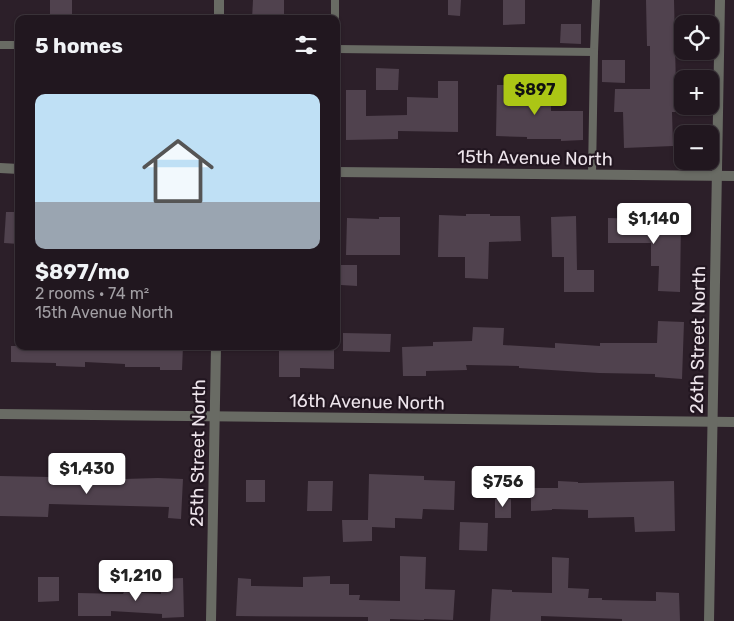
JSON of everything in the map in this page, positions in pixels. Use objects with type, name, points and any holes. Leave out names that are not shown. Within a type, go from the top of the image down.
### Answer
[{"type":"street","points":[[219,0],[219,15]]},
{"type":"street","name":"26th Street North","points":[[710,621],[720,0]]},
{"type":"street","points":[[0,168],[15,169]]},
{"type":"street","name":"15th Avenue North","points":[[340,172],[734,176]]},
{"type":"street","name":"25th Street North","points":[[211,621],[216,350]]},
{"type":"street","name":"16th Avenue North","points":[[0,414],[734,422]]},
{"type":"lane","points":[[335,15],[336,0]]},
{"type":"lane","points":[[592,175],[596,0]]},
{"type":"lane","points":[[0,44],[15,45]]},
{"type":"lane","points":[[340,48],[594,52]]},
{"type":"building","points":[[50,0],[72,0],[72,15],[50,15]]},
{"type":"building","points":[[253,0],[284,0],[284,15],[252,15]]},
{"type":"building","points":[[448,0],[461,0],[460,16],[448,15]]},
{"type":"building","points":[[503,0],[525,0],[525,24],[503,25]]},
{"type":"building","points":[[646,0],[674,0],[676,70],[674,70],[674,112],[672,112],[673,146],[624,148],[623,112],[614,112],[615,89],[650,89],[650,46],[647,46]]},
{"type":"building","points":[[561,24],[581,24],[581,44],[560,43]]},
{"type":"building","points":[[602,60],[625,60],[625,83],[602,82]]},
{"type":"building","points":[[376,68],[399,69],[398,90],[376,90]]},
{"type":"building","points":[[438,81],[458,81],[458,132],[398,131],[398,139],[346,140],[346,90],[366,90],[366,116],[407,115],[407,97],[438,98]]},
{"type":"building","points":[[497,85],[520,85],[520,91],[551,91],[551,111],[583,111],[583,140],[561,141],[561,139],[527,139],[527,137],[496,136]]},
{"type":"building","points":[[6,212],[15,212],[15,244],[4,243]]},
{"type":"building","points":[[466,214],[520,216],[521,241],[489,242],[488,279],[465,278],[465,257],[438,257],[439,215],[466,216]]},
{"type":"building","points":[[576,216],[577,270],[594,270],[594,292],[564,292],[564,257],[552,257],[551,217]]},
{"type":"building","points":[[379,217],[400,217],[400,255],[346,255],[347,218],[379,219]]},
{"type":"building","points":[[608,218],[681,220],[680,292],[658,291],[659,266],[651,266],[651,243],[608,243]]},
{"type":"building","points":[[341,265],[357,265],[357,286],[341,285]]},
{"type":"building","points":[[658,321],[684,322],[682,379],[655,377],[655,374],[599,373],[519,368],[519,366],[466,365],[467,370],[426,371],[426,376],[403,376],[402,347],[433,346],[433,342],[472,341],[473,327],[504,328],[503,345],[555,348],[555,343],[600,346],[600,343],[657,343]]},
{"type":"building","points":[[343,333],[391,334],[390,352],[343,351]]},
{"type":"building","points":[[11,346],[15,346],[15,350],[183,350],[182,370],[160,370],[160,367],[125,367],[125,364],[85,362],[85,367],[56,366],[56,363],[11,362]]},
{"type":"building","points":[[279,350],[334,350],[334,369],[300,368],[300,377],[279,377]]},
{"type":"building","points":[[369,474],[424,476],[424,480],[455,481],[454,510],[423,509],[422,519],[395,518],[395,528],[372,527],[372,541],[343,542],[342,520],[368,520]]},
{"type":"building","points":[[0,476],[49,477],[49,480],[124,482],[124,479],[183,479],[181,519],[168,518],[169,507],[49,504],[48,517],[0,516]]},
{"type":"building","points":[[246,480],[265,480],[265,502],[246,502]]},
{"type":"building","points":[[308,481],[333,481],[332,511],[307,511]]},
{"type":"building","points":[[558,481],[578,483],[674,481],[675,531],[635,532],[634,517],[588,518],[588,510],[552,509],[531,511],[531,488],[558,488]]},
{"type":"building","points":[[495,499],[511,499],[511,518],[495,518]]},
{"type":"building","points":[[460,522],[488,523],[487,551],[459,550]]},
{"type":"building","points":[[400,556],[426,557],[425,589],[455,590],[453,620],[390,619],[390,621],[368,621],[368,617],[236,616],[238,578],[251,579],[251,586],[303,587],[303,577],[330,576],[330,584],[349,584],[349,595],[360,595],[359,600],[400,601]]},
{"type":"building","points":[[552,557],[569,558],[568,588],[589,589],[588,598],[656,601],[656,592],[679,593],[680,621],[622,621],[622,619],[541,616],[541,621],[490,621],[492,589],[512,590],[512,592],[552,593]]},
{"type":"building","points":[[38,577],[59,577],[59,601],[38,602]]},
{"type":"building","points":[[183,578],[184,617],[162,618],[162,614],[111,611],[111,616],[78,616],[78,593],[123,594],[124,592],[161,594],[161,579]]}]
